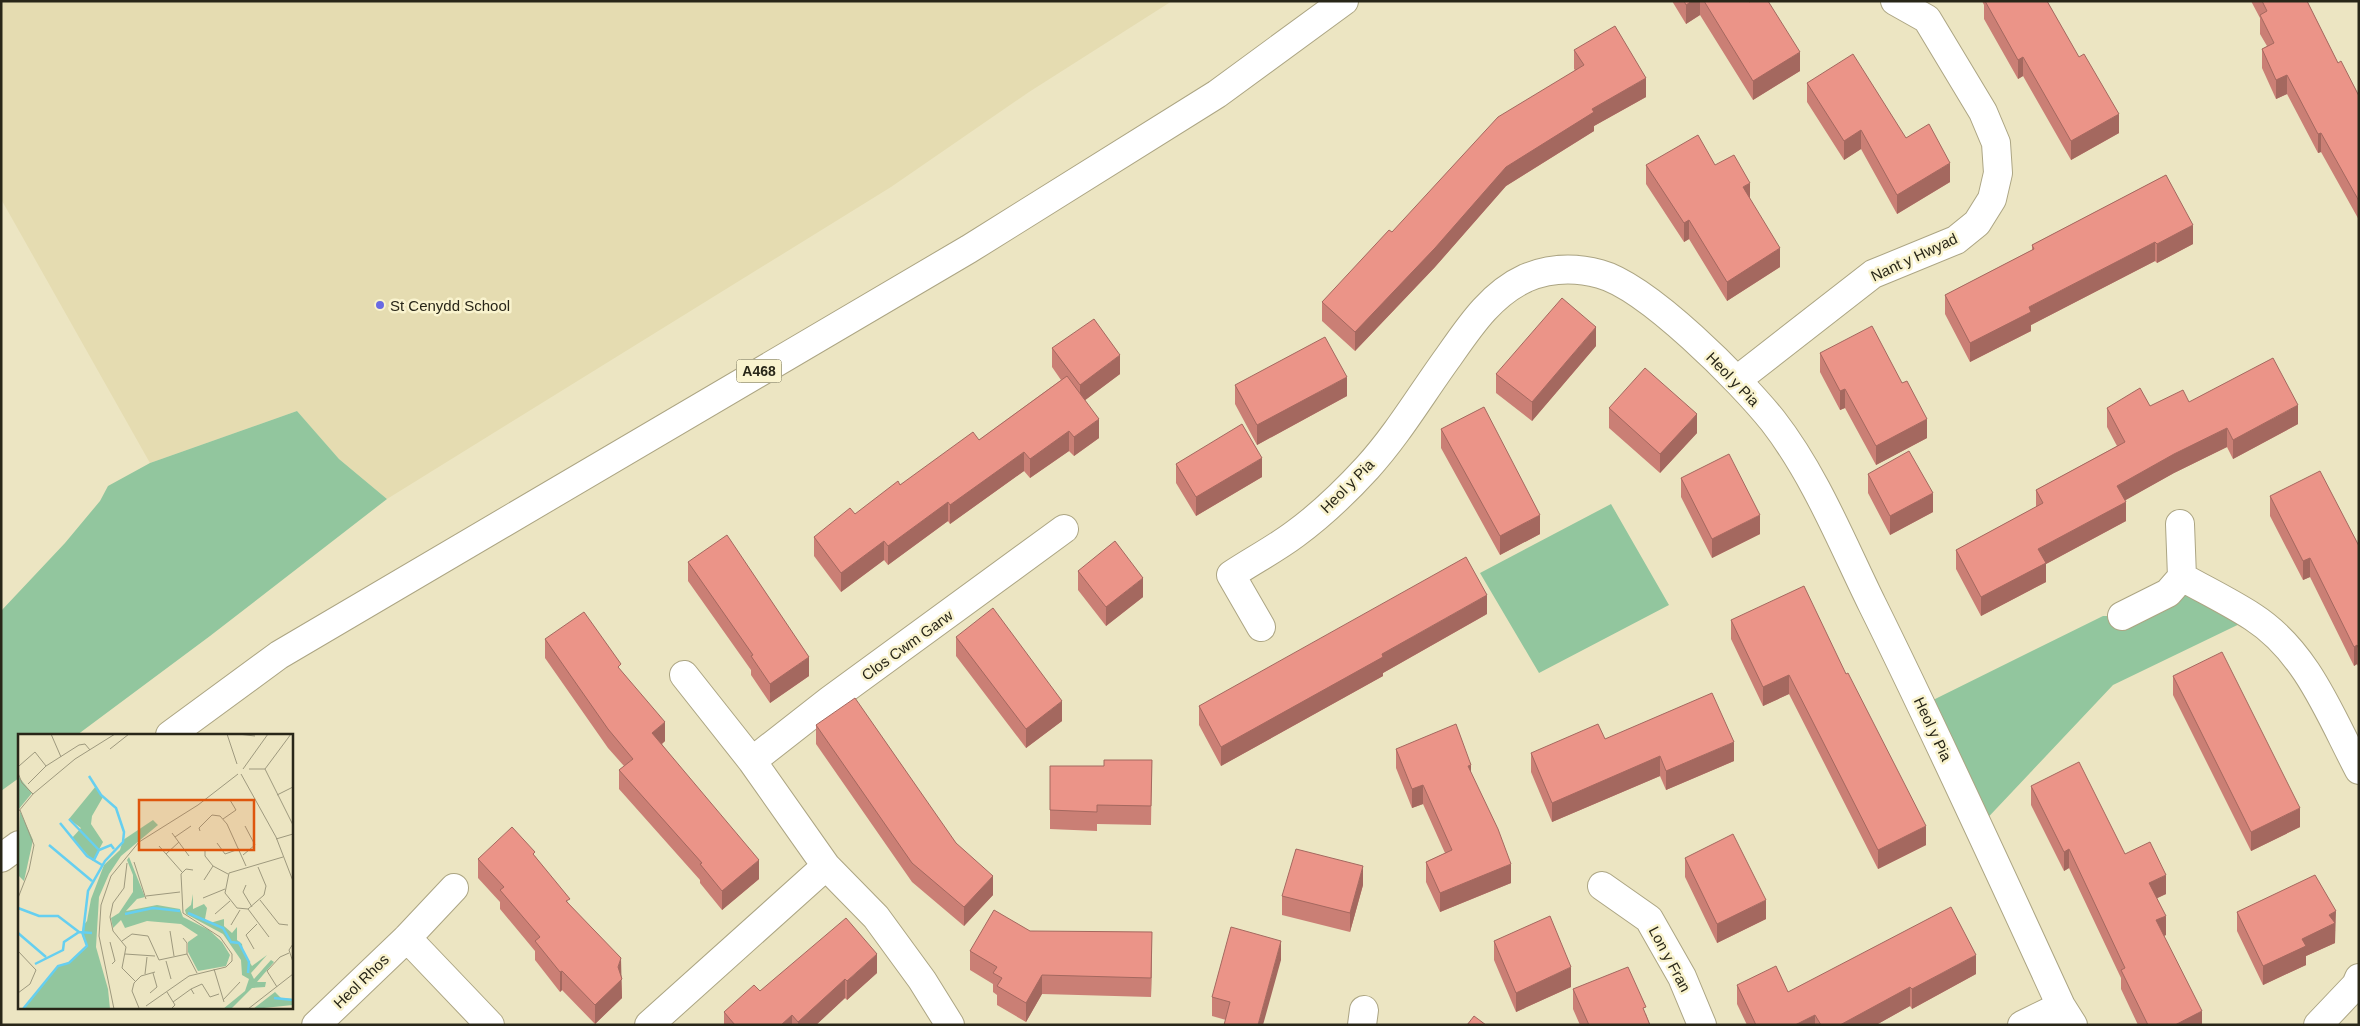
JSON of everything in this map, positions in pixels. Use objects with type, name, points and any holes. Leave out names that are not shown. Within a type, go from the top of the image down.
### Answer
[{"type":"street","name":"A468","points":[[171,734],[279,655],[969,249],[1217,94],[1344,1]]},
{"type":"street","name":"Nant y Hwyad","points":[[1737,380],[1872,274],[1956,240],[1977,222],[1992,199],[1998,173],[1996,143],[1983,112],[1927,19],[1895,1]]},
{"type":"street","name":"Heol y Pia","points":[[1261,628],[1231,575],[1296,534],[1336,500],[1369,466],[1479,314],[1502,292],[1524,279],[1550,269],[1574,269],[1608,277],[1663,312],[1737,380],[1774,422],[1809,478],[1923,706],[2067,1015]]},
{"type":"street","points":[[2122,616],[2168,593],[2182,577],[2180,524]]},
{"type":"street","name":"Clos Cwm Garw","points":[[752,761],[830,700],[1064,529]]},
{"type":"street","points":[[2182,577],[2254,617],[2286,646],[2309,673],[2359,770]]},
{"type":"street","points":[[684,675],[752,761],[826,866],[876,917],[922,980],[950,1025]]},
{"type":"street","points":[[1,858],[18,846]]},
{"type":"street","points":[[649,1025],[826,866]]},
{"type":"street","name":"Lon y Fran","points":[[1602,886],[1649,919],[1682,977],[1702,1025]]},
{"type":"street","name":"Heol Rhos","points":[[316,1025],[406,938],[454,888]]},
{"type":"street","points":[[406,938],[490,1025]]},
{"type":"street","points":[[2318,1025],[2358,983]]},
{"type":"street","points":[[2022,1025],[2067,1015]]},
{"type":"shaded area","name":"St Cenydd School","points":[[1,1],[1172,1],[1029,92],[891,187],[387,499],[339,459],[297,411],[150,463],[1,199]]},
{"type":"green space","points":[[297,411],[339,459],[387,499],[210,636],[78,734],[18,734],[18,779],[1,791],[1,611],[65,543],[100,501],[108,486],[150,463]]},
{"type":"green space","points":[[1611,504],[1669,605],[1539,673],[1480,573]]},
{"type":"green space","points":[[2182,577],[2254,617],[2113,685],[1979,827],[1923,705],[2103,616],[2122,616]]},
{"type":"building","points":[[1684,1],[1692,1],[1686,5]]},
{"type":"building","points":[[1704,1],[1768,1],[1800,52],[1753,81]]},
{"type":"building","points":[[1985,1],[2047,1],[2079,57],[2084,54],[2119,114],[2071,141],[2023,57],[2018,60]]},
{"type":"building","points":[[2262,1],[2307,1],[2338,63],[2341,61],[2359,96],[2359,201],[2321,133],[2318,134],[2287,75],[2276,80],[2262,49],[2274,43],[2260,15],[2267,11]]},
{"type":"building","points":[[1615,26],[1646,78],[1592,109],[1594,112],[1506,167],[1435,248],[1355,332],[1322,302],[1389,230],[1392,232],[1498,117],[1584,65],[1574,50]]},
{"type":"building","points":[[1853,54],[1906,138],[1929,124],[1950,163],[1897,195],[1861,130],[1844,141],[1807,83]]},
{"type":"building","points":[[1698,135],[1715,165],[1734,155],[1750,183],[1743,187],[1780,248],[1727,282],[1689,220],[1684,223],[1646,165]]},
{"type":"building","points":[[2166,175],[2193,225],[2157,244],[2155,242],[2029,307],[2031,312],[1970,343],[1945,295],[2034,249],[2032,245]]},
{"type":"building","points":[[1562,298],[1596,327],[1532,402],[1496,374]]},
{"type":"building","points":[[1094,319],[1120,355],[1080,385],[1052,348]]},
{"type":"building","points":[[1872,326],[1902,383],[1907,381],[1927,419],[1876,446],[1845,389],[1840,391],[1820,353]]},
{"type":"building","points":[[1325,337],[1347,377],[1257,425],[1235,385]]},
{"type":"building","points":[[2273,358],[2298,405],[2233,440],[2227,428],[2174,454],[2117,486],[2126,502],[2038,549],[2046,563],[1981,597],[1956,550],[2043,503],[2036,490],[2125,442],[2107,408],[2140,388],[2150,406],[2183,390],[2189,402]]},
{"type":"building","points":[[1645,368],[1697,414],[1660,454],[1609,408]]},
{"type":"building","points":[[1067,376],[1099,419],[1074,437],[1069,431],[1030,459],[1024,452],[950,505],[948,502],[888,546],[884,541],[841,573],[814,537],[850,508],[855,514],[898,481],[900,485],[973,432],[979,440]]},
{"type":"building","points":[[1484,407],[1540,515],[1500,536],[1441,429]]},
{"type":"building","points":[[1242,424],[1262,458],[1196,497],[1176,464]]},
{"type":"building","points":[[1909,451],[1933,493],[1890,516],[1868,474]]},
{"type":"building","points":[[1729,454],[1760,515],[1712,539],[1681,478]]},
{"type":"building","points":[[2320,471],[2359,546],[2359,649],[2357,645],[2354,647],[2310,558],[2303,561],[2270,496]]},
{"type":"building","points":[[727,535],[809,657],[770,684],[751,656],[753,655],[688,562]]},
{"type":"building","points":[[1115,541],[1143,578],[1106,607],[1078,571]]},
{"type":"building","points":[[1466,557],[1487,595],[1382,654],[1383,657],[1221,747],[1199,706]]},
{"type":"building","points":[[1804,586],[1846,674],[1848,673],[1926,826],[1878,850],[1789,675],[1763,687],[1731,620]]},
{"type":"building","points":[[993,608],[1062,701],[1026,729],[956,637]]},
{"type":"building","points":[[584,612],[621,664],[618,667],[665,722],[652,733],[759,860],[722,891],[700,864],[702,863],[619,770],[633,759],[608,729],[545,639]]},
{"type":"building","points":[[2222,652],[2300,808],[2251,832],[2173,676]]},
{"type":"building","points":[[1712,693],[1734,742],[1666,771],[1660,756],[1552,803],[1531,753],[1598,724],[1605,739]]},
{"type":"building","points":[[855,698],[956,843],[993,876],[964,907],[912,863],[816,725]]},
{"type":"building","points":[[1456,724],[1471,765],[1468,766],[1498,829],[1511,864],[1440,893],[1426,862],[1452,850],[1423,785],[1412,789],[1396,749]]},
{"type":"building","points":[[1104,760],[1152,760],[1151,806],[1097,805],[1097,812],[1050,810],[1050,766],[1104,766]]},
{"type":"building","points":[[2079,762],[2125,854],[2150,842],[2166,875],[2149,883],[2166,916],[2156,920],[2202,1011],[2175,1025],[2148,1025],[2121,970],[2125,968],[2069,849],[2064,852],[2031,786]]},
{"type":"building","points":[[512,827],[535,852],[533,854],[570,899],[566,901],[621,958],[618,967],[622,979],[595,1005],[562,971],[560,972],[535,941],[540,937],[500,890],[504,887],[478,859]]},
{"type":"building","points":[[1733,834],[1766,900],[1717,924],[1685,858]]},
{"type":"building","points":[[1296,849],[1363,866],[1350,913],[1282,896]]},
{"type":"building","points":[[2315,875],[2336,911],[2329,915],[2335,923],[2302,939],[2306,946],[2263,966],[2237,912]]},
{"type":"building","points":[[1951,907],[1976,955],[1912,989],[1910,987],[1840,1025],[1821,1025],[1815,1015],[1795,1025],[1756,1025],[1737,985],[1776,966],[1788,992]]},
{"type":"building","points":[[994,910],[1030,931],[1152,932],[1151,978],[1042,975],[1026,1003],[997,986],[1002,978],[993,973],[997,967],[970,951]]},
{"type":"building","points":[[1550,916],[1571,967],[1516,993],[1494,941]]},
{"type":"building","points":[[846,918],[877,954],[847,981],[845,979],[798,1022],[792,1015],[781,1025],[735,1025],[724,1012],[754,985],[760,991]]},
{"type":"building","points":[[1231,927],[1281,941],[1258,1025],[1224,1025],[1230,1002],[1212,997]]},
{"type":"building","points":[[1628,967],[1646,1007],[1643,1008],[1650,1025],[1589,1025],[1573,989]]},
{"type":"building","points":[[1474,1016],[1486,1025],[1467,1025]]},
{"type":"place","name":"St Cenydd School","points":[[380,305]]}]
